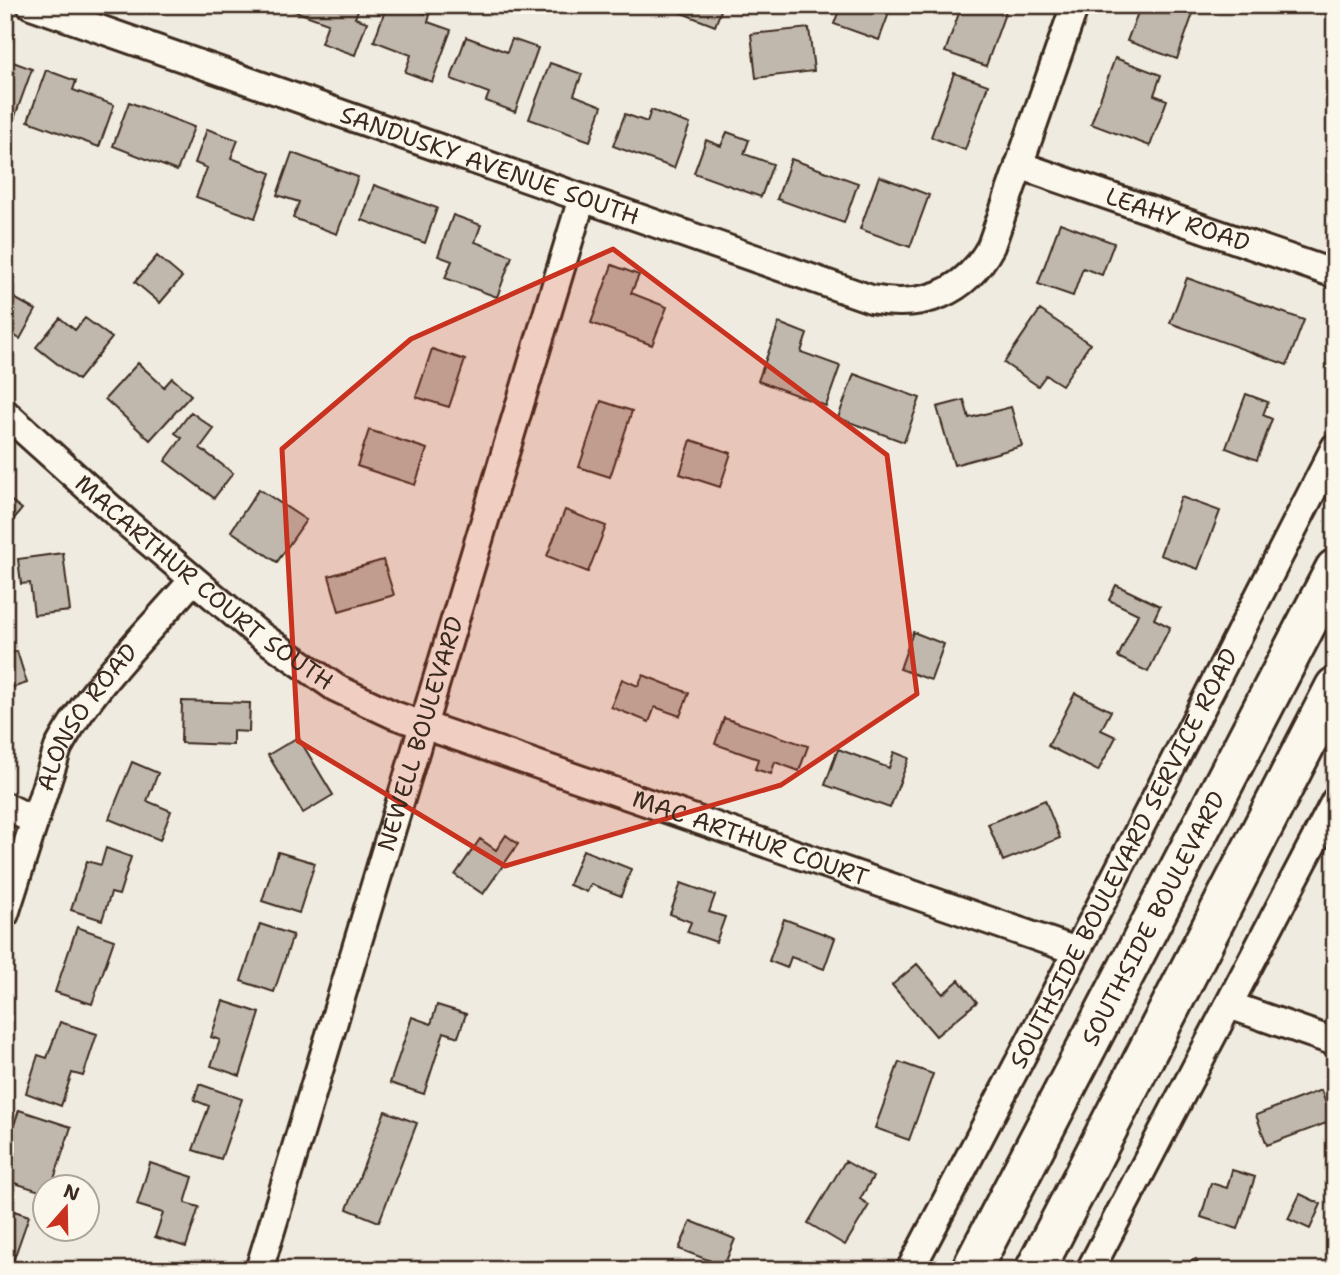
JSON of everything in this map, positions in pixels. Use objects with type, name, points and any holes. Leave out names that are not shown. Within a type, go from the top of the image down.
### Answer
[{"type":"highway","name":"SOUTHSIDE BOULEVARD","points":[[971,1270],[1335,569]]},
{"type":"highway","points":[[1035,1270],[1335,687]]},
{"type":"street","name":"SANDUSKY AVENUE SOUTH","points":[[31,5],[871,299],[896,304],[918,302],[938,296],[952,289],[973,272],[987,253],[1019,166]]},
{"type":"street","points":[[1019,166],[1075,5]]},
{"type":"street","name":"LEAHY ROAD","points":[[1019,166],[1335,274]]},
{"type":"street","name":"NEWELL BOULEVARD","points":[[259,1270],[582,198]]},
{"type":"street","name":"MACARTHUR COURT SOUTH","points":[[5,413],[193,580],[257,633],[335,688],[394,715],[423,723]]},
{"type":"street","name":"SOUTHSIDE BOULEVARD SERVICE ROAD","points":[[916,1268],[1335,447]]},
{"type":"street","name":"ALONSO ROAD","points":[[5,914],[33,820],[58,748],[69,726],[193,580]]},
{"type":"street","name":"MAC ARTHUR COURT","points":[[423,723],[1077,951]]},
{"type":"street","points":[[1090,1270],[1335,801]]},
{"type":"street","points":[[5,806],[33,820]]},
{"type":"street","points":[[1229,1005],[1335,1042]]},
{"type":"highlighted area","points":[[613,249],[887,455],[917,694],[781,785],[505,866],[298,741],[282,449],[411,339]]},
{"type":"building","points":[[293,5],[360,5],[355,18],[367,22],[355,55],[321,43],[328,23],[292,10]]},
{"type":"building","points":[[387,5],[403,5],[430,15],[428,22],[451,30],[432,82],[405,72],[411,55],[374,41]]},
{"type":"building","points":[[661,5],[723,5],[715,26]]},
{"type":"building","points":[[841,5],[892,5],[879,40],[834,24]]},
{"type":"building","points":[[962,5],[1008,5],[986,66],[945,52]]},
{"type":"building","points":[[1141,5],[1196,5],[1177,59],[1127,41]]},
{"type":"building","points":[[809,28],[814,71],[756,78],[751,34]]},
{"type":"building","points":[[466,37],[507,52],[512,39],[538,48],[515,112],[486,101],[489,93],[451,79]]},
{"type":"building","points":[[1115,58],[1161,75],[1154,95],[1167,100],[1150,146],[1091,124]]},
{"type":"building","points":[[5,59],[32,69],[14,119],[5,116]]},
{"type":"building","points":[[550,63],[582,74],[574,95],[602,106],[590,141],[529,119]]},
{"type":"building","points":[[46,70],[76,81],[73,90],[114,105],[99,147],[28,121]]},
{"type":"building","points":[[954,73],[988,85],[965,150],[931,137]]},
{"type":"building","points":[[129,102],[194,127],[177,171],[113,146]]},
{"type":"building","points":[[651,110],[690,124],[674,168],[613,146],[625,114],[647,122]]},
{"type":"building","points":[[207,129],[238,140],[231,158],[271,173],[255,218],[196,197],[207,168],[195,163]]},
{"type":"building","points":[[727,132],[749,140],[744,154],[773,164],[761,197],[694,173],[706,140],[721,146]]},
{"type":"building","points":[[292,153],[358,177],[337,234],[293,218],[299,202],[277,195]]},
{"type":"building","points":[[791,159],[858,183],[844,223],[777,199]]},
{"type":"building","points":[[879,176],[929,195],[910,247],[860,229]]},
{"type":"building","points":[[374,185],[437,208],[425,243],[362,220]]},
{"type":"building","points":[[453,215],[481,225],[475,242],[512,256],[497,297],[445,278],[452,261],[438,256]]},
{"type":"building","points":[[1060,223],[1114,243],[1102,275],[1083,268],[1073,296],[1038,284]]},
{"type":"building","points":[[157,256],[182,277],[160,303],[135,282]]},
{"type":"building","points":[[612,265],[639,275],[631,293],[667,307],[652,345],[591,323]]},
{"type":"building","points":[[1187,278],[1304,320],[1287,365],[1170,323]]},
{"type":"building","points":[[5,293],[36,310],[20,339],[5,331]]},
{"type":"building","points":[[1040,310],[1090,344],[1062,385],[1046,375],[1038,386],[1004,363]]},
{"type":"building","points":[[60,318],[75,330],[85,318],[112,338],[78,380],[36,347]]},
{"type":"building","points":[[779,323],[807,334],[801,352],[840,366],[826,406],[758,381]]},
{"type":"building","points":[[432,349],[465,360],[449,407],[416,397]]},
{"type":"building","points":[[138,363],[164,387],[172,378],[191,395],[150,440],[105,399]]},
{"type":"building","points":[[854,374],[920,398],[904,442],[838,418]]},
{"type":"building","points":[[1246,394],[1268,402],[1263,415],[1272,419],[1257,460],[1226,448]]},
{"type":"building","points":[[964,400],[969,418],[1011,407],[1022,446],[954,465],[937,407]]},
{"type":"building","points":[[601,401],[632,411],[610,477],[579,467]]},
{"type":"building","points":[[191,412],[214,429],[200,448],[233,473],[214,498],[165,461],[182,438],[175,433]]},
{"type":"building","points":[[369,430],[427,449],[415,485],[357,466]]},
{"type":"building","points":[[691,440],[731,453],[720,487],[680,474]]},
{"type":"building","points":[[259,489],[306,520],[277,562],[231,531]]},
{"type":"building","points":[[5,496],[22,509],[5,530]]},
{"type":"building","points":[[1181,497],[1220,511],[1198,569],[1160,555]]},
{"type":"building","points":[[565,510],[606,526],[588,572],[547,556]]},
{"type":"building","points":[[63,553],[70,611],[34,615],[30,583],[21,584],[18,559]]},
{"type":"building","points":[[383,560],[394,595],[339,611],[329,576]]},
{"type":"building","points":[[1116,585],[1160,606],[1154,619],[1170,627],[1148,672],[1118,657],[1138,614],[1109,600]]},
{"type":"building","points":[[913,632],[944,644],[931,680],[900,669]]},
{"type":"building","points":[[17,651],[27,683],[5,690],[5,655]]},
{"type":"building","points":[[643,675],[689,693],[680,716],[655,707],[649,722],[611,707],[622,679],[638,686]]},
{"type":"building","points":[[1075,693],[1111,711],[1101,730],[1116,737],[1098,771],[1048,746]]},
{"type":"building","points":[[182,701],[250,703],[249,732],[233,731],[233,745],[181,743]]},
{"type":"building","points":[[724,718],[808,746],[799,771],[775,762],[771,774],[755,769],[758,759],[715,744]]},
{"type":"building","points":[[298,737],[333,795],[303,813],[268,755]]},
{"type":"building","points":[[838,749],[889,768],[894,752],[909,758],[890,808],[825,785]]},
{"type":"building","points":[[132,762],[158,773],[147,801],[171,811],[160,840],[109,819]]},
{"type":"building","points":[[1045,800],[1060,838],[1003,861],[988,824]]},
{"type":"building","points":[[506,835],[518,844],[483,894],[455,875],[480,839],[496,850]]},
{"type":"building","points":[[106,848],[131,857],[119,895],[111,893],[102,920],[71,910],[87,861],[101,865]]},
{"type":"building","points":[[583,850],[631,869],[621,896],[591,884],[587,892],[569,885]]},
{"type":"building","points":[[278,852],[315,863],[299,913],[262,901]]},
{"type":"building","points":[[681,883],[715,895],[709,912],[725,917],[716,942],[687,932],[691,922],[670,914]]},
{"type":"building","points":[[784,919],[835,938],[824,969],[791,957],[787,968],[769,961]]},
{"type":"building","points":[[260,924],[293,935],[274,992],[241,981]]},
{"type":"building","points":[[77,927],[114,940],[92,1004],[55,992]]},
{"type":"building","points":[[917,964],[943,994],[959,980],[977,1002],[936,1036],[892,985]]},
{"type":"building","points":[[223,1001],[260,1013],[240,1076],[211,1066],[220,1040],[211,1037]]},
{"type":"building","points":[[437,1005],[466,1014],[458,1037],[444,1032],[424,1094],[390,1083],[412,1017],[431,1024]]},
{"type":"building","points":[[60,1022],[97,1034],[83,1076],[72,1073],[61,1106],[26,1093],[38,1055],[47,1058]]},
{"type":"building","points":[[899,1062],[933,1074],[909,1140],[875,1128]]},
{"type":"building","points":[[199,1084],[242,1099],[221,1159],[193,1150],[209,1106],[194,1100]]},
{"type":"building","points":[[1321,1090],[1332,1121],[1267,1145],[1256,1115]]},
{"type":"building","points":[[19,1110],[71,1127],[56,1174],[32,1174],[32,1189],[5,1180],[5,1152]]},
{"type":"building","points":[[385,1111],[417,1123],[379,1222],[347,1209]]},
{"type":"building","points":[[845,1161],[873,1177],[860,1199],[869,1205],[845,1245],[808,1223]]},
{"type":"building","points":[[150,1163],[193,1177],[185,1203],[199,1207],[186,1247],[155,1237],[163,1213],[137,1205]]},
{"type":"building","points":[[1232,1170],[1255,1177],[1238,1229],[1201,1217],[1211,1183],[1227,1188]]},
{"type":"building","points":[[1300,1194],[1321,1204],[1310,1229],[1288,1219]]},
{"type":"building","points":[[5,1208],[29,1216],[10,1270],[5,1270]]},
{"type":"building","points":[[691,1221],[735,1239],[724,1266],[679,1249]]},
{"type":"building","points":[[1196,1259],[1201,1270],[1171,1270]]},
{"type":"building","points":[[162,1261],[190,1270],[159,1270]]}]
